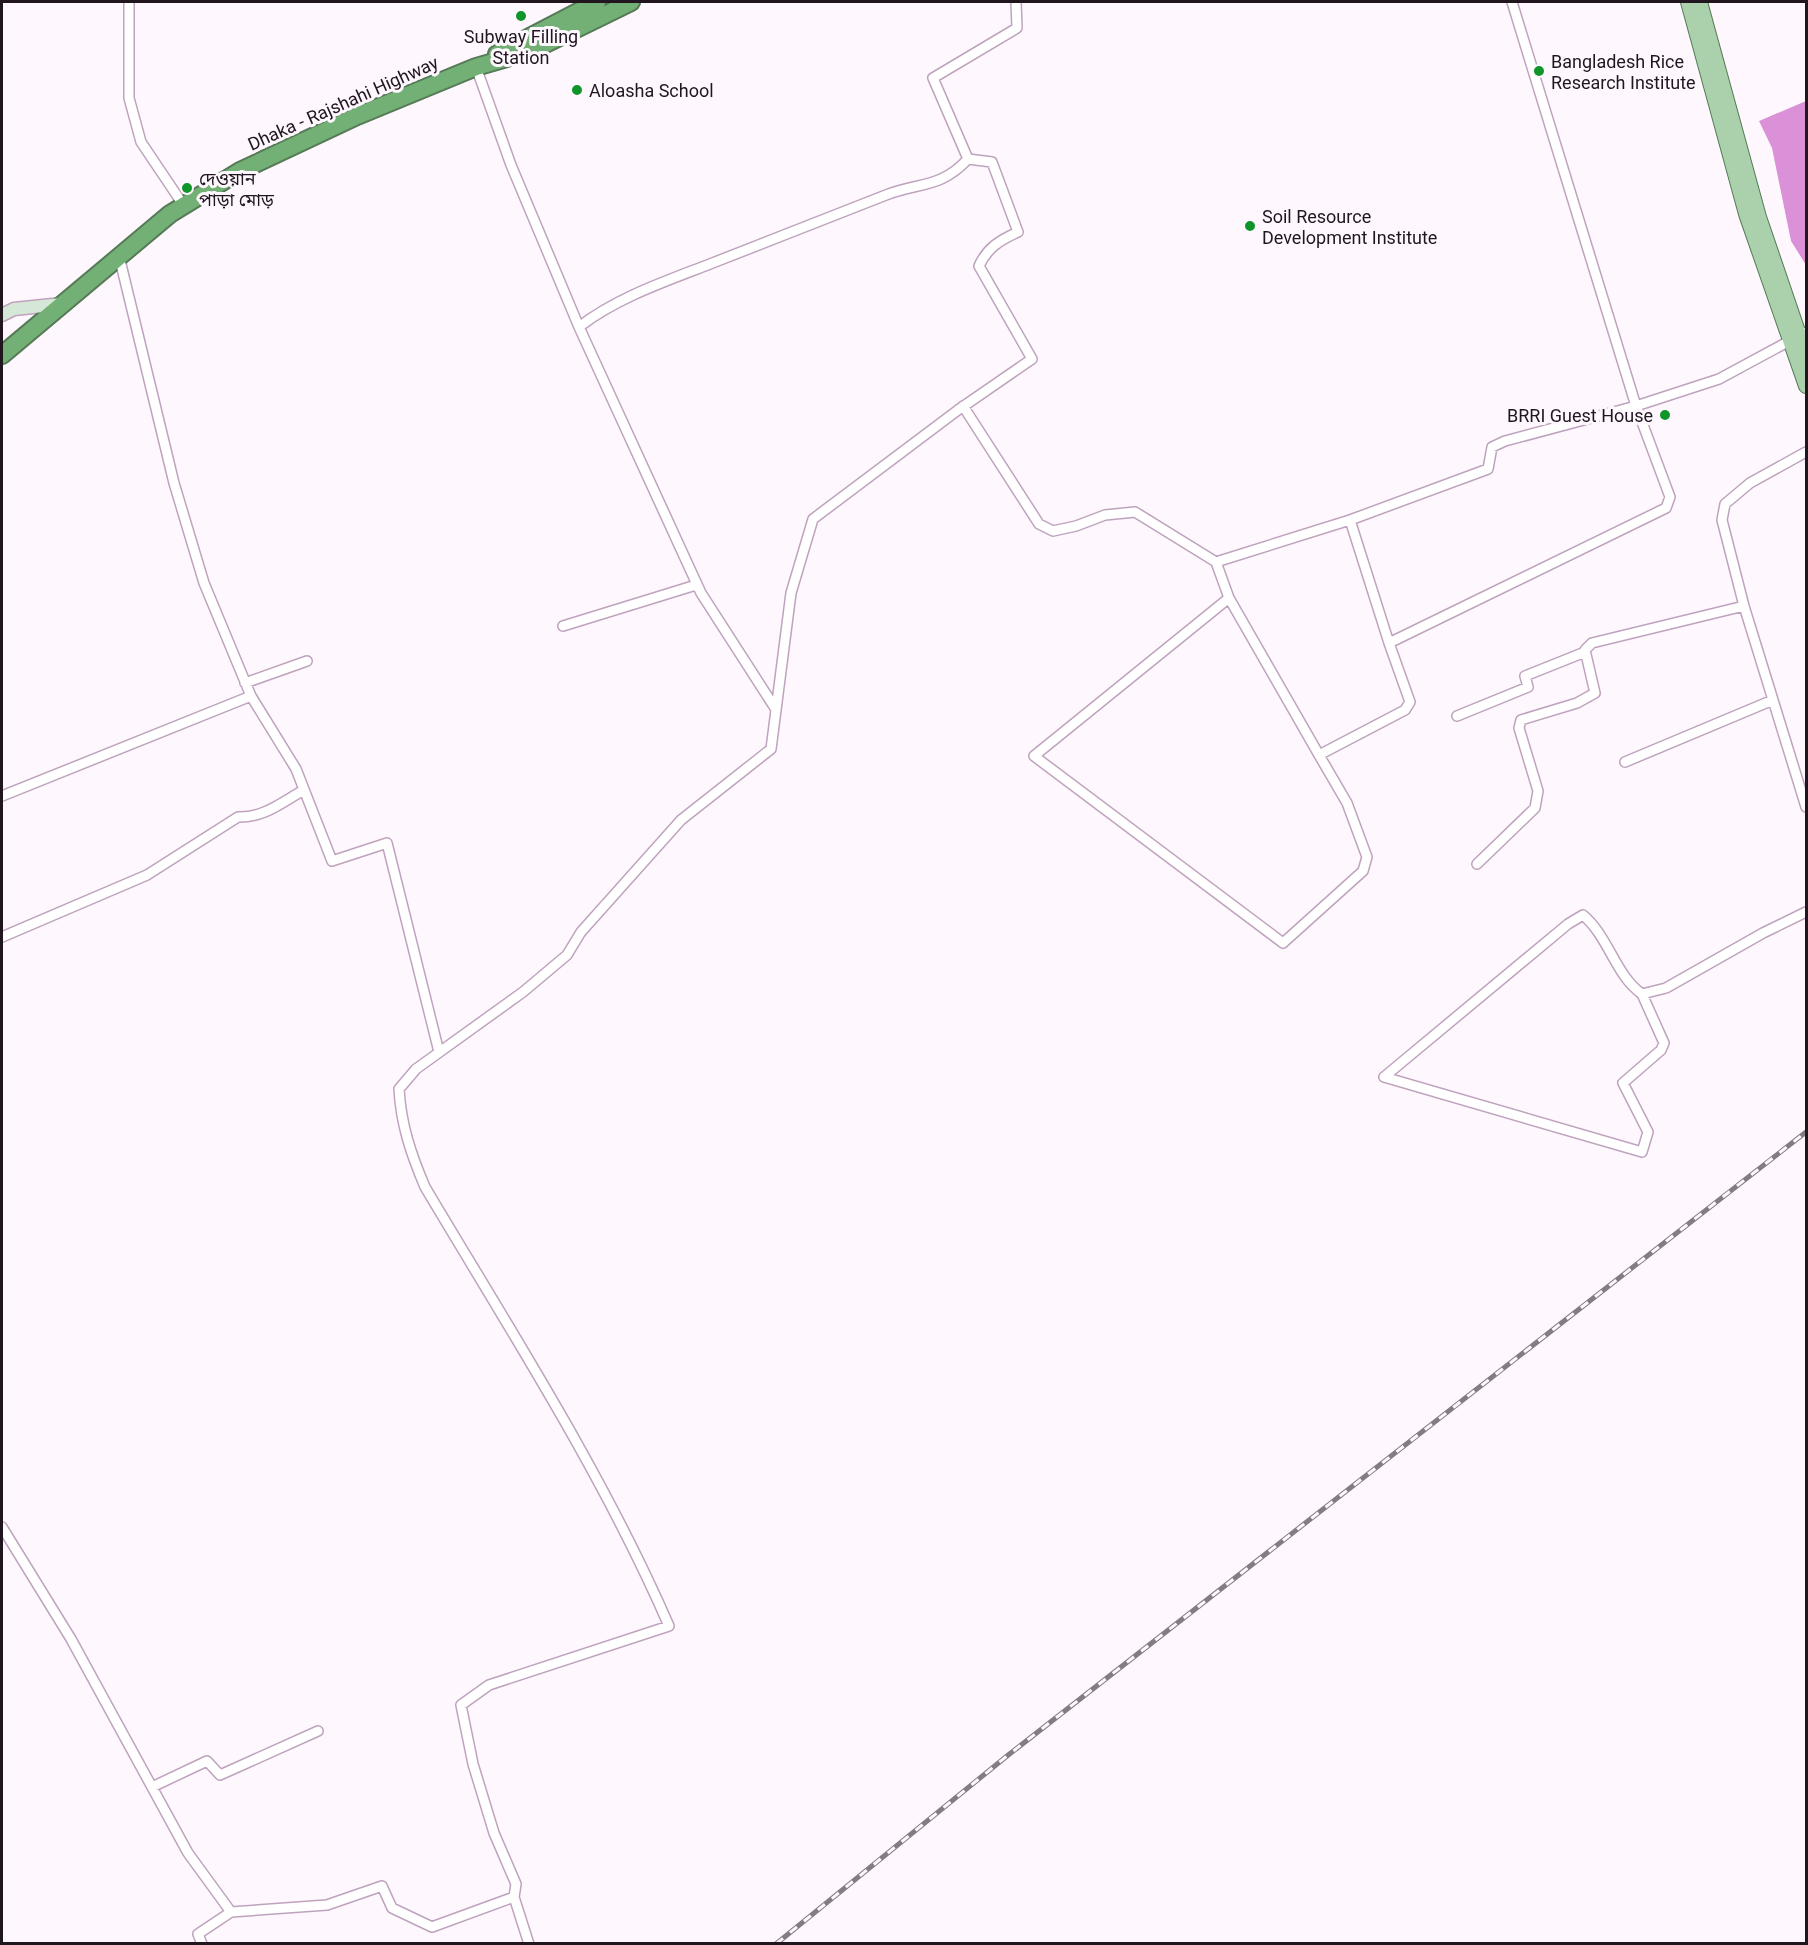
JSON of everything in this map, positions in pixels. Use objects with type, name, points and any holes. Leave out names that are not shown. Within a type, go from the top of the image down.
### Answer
[{"type":"highway","name":"Dhaka - Rajshahi Highway","points":[[476,67],[529,35],[597,2]]},
{"type":"highway","name":"Dhaka - Rajshahi Highway","points":[[2,355],[119,256],[184,206],[240,171],[357,116],[476,67],[531,51],[631,2]]},
{"type":"main road","points":[[1688,2],[1746,214],[1806,355]]},
{"type":"main road","points":[[1700,2],[1759,217],[1799,337],[1806,387]]},
{"type":"street","points":[[129,2],[129,98],[141,142],[184,206]]},
{"type":"street","points":[[968,159],[933,78],[1017,28],[1016,2]]},
{"type":"street","points":[[1389,643],[1666,508],[1670,497],[1636,406],[1512,2]]},
{"type":"street","points":[[476,67],[511,165],[579,327],[696,585],[775,708]]},
{"type":"street","points":[[529,1944],[514,1897],[516,1884],[494,1833],[473,1764],[461,1705],[489,1685],[669,1626],[642,1564],[571,1434],[425,1187],[411,1156],[400,1118],[399,1089],[416,1069],[523,992],[567,955],[581,932],[681,820],[771,749],[791,593],[813,519],[963,406],[1032,358],[980,266],[984,255],[999,240],[1018,232],[992,162],[968,159],[931,185],[891,193],[678,276],[596,314],[579,327]]},
{"type":"street","points":[[119,256],[174,483],[204,583],[251,696],[296,769],[332,861],[387,843],[439,1052]]},
{"type":"street","points":[[2,315],[14,309],[62,304]]},
{"type":"street","points":[[1216,562],[1350,520],[1488,469],[1492,447],[1505,441],[1636,406],[1719,379],[1799,337]]},
{"type":"street","points":[[963,406],[1039,524],[1053,531],[1076,526],[1105,514],[1135,512],[1216,562],[1229,598],[1347,802],[1367,857],[1363,871],[1283,944],[1034,756],[1229,598]]},
{"type":"street","points":[[1806,444],[1788,465],[1750,483],[1725,504],[1722,520],[1744,606],[1806,807]]},
{"type":"street","points":[[1794,459],[1806,452]]},
{"type":"street","points":[[1794,459],[1806,464]]},
{"type":"street","points":[[1319,755],[1405,710],[1410,702],[1350,520]]},
{"type":"street","points":[[563,626],[696,585]]},
{"type":"street","points":[[1458,716],[1528,687],[1525,676],[1585,652],[1592,643],[1744,606]]},
{"type":"street","points":[[1477,864],[1535,808],[1538,791],[1520,728],[1521,720],[1577,703],[1595,693],[1585,652]]},
{"type":"street","points":[[245,683],[307,661]]},
{"type":"street","points":[[2,796],[251,696]]},
{"type":"street","points":[[1625,762],[1773,700]]},
{"type":"street","points":[[2,937],[147,875],[238,817],[253,817],[268,812],[304,790]]},
{"type":"street","points":[[1642,994],[1664,1043],[1661,1050],[1623,1083],[1648,1132],[1642,1152],[1384,1077],[1568,924],[1583,915],[1596,926],[1630,986],[1642,994],[1666,988],[1763,933],[1806,912]]},
{"type":"street","points":[[2,1527],[71,1639],[188,1853],[231,1912]]},
{"type":"street","points":[[152,1787],[207,1761],[220,1775],[318,1731]]},
{"type":"street","points":[[202,1944],[198,1934],[231,1912],[327,1905],[382,1886],[392,1908],[432,1927],[514,1897]]},
{"type":"shaded area","points":[[1806,101],[1806,265],[1791,241],[1772,148],[1759,121]]},
{"type":"railway","points":[[776,1944],[1007,1756],[1806,1132]]},
{"type":"place","name":"Subway Filling Station","points":[[521,16]]},
{"type":"place","name":"Bangladesh Rice Research Institute","points":[[1539,71]]},
{"type":"place","name":"Aloasha School","points":[[577,90]]},
{"type":"place","name":"দেওয়ান পাড়া মোড়","points":[[187,188]]},
{"type":"place","name":"Soil Resource Development Institute","points":[[1250,226]]},
{"type":"place","name":"BRRI Guest House","points":[[1665,415]]}]
